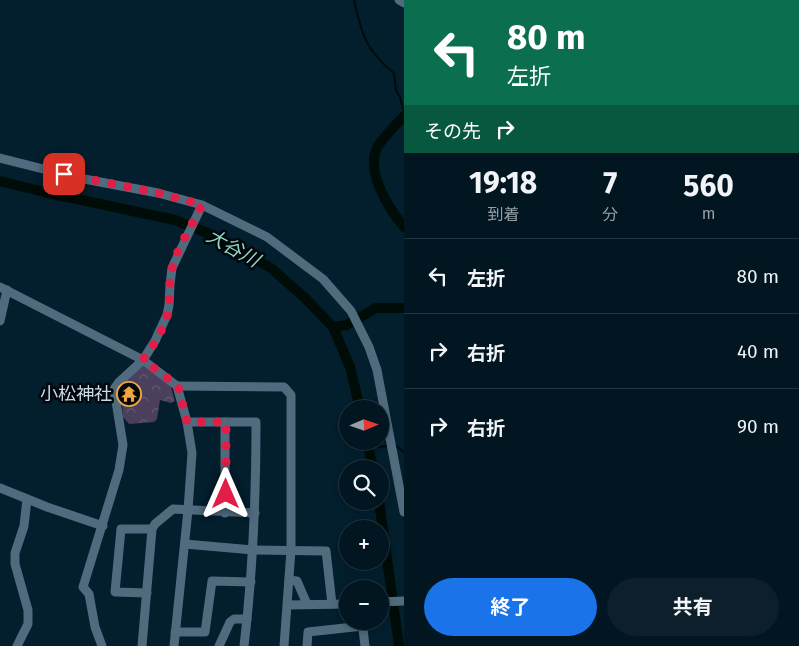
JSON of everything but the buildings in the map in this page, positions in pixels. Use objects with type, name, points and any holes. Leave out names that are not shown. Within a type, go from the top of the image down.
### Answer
[{"type":"street","points":[[399,0],[404,2]]},
{"type":"street","points":[[0,158],[79,178],[158,193],[217,211],[274,242],[323,279],[351,311],[369,347],[377,370],[404,512]]},
{"type":"street","points":[[102,646],[95,627],[89,594],[83,587],[119,470],[123,445],[114,389],[118,382],[143,360],[156,341],[167,315],[172,268],[201,206]]},
{"type":"street","points":[[0,321],[4,289],[143,360],[178,386],[284,387],[291,395],[291,550],[284,646]]},
{"type":"street","points":[[174,646],[192,453],[178,386]]},
{"type":"street","points":[[187,422],[256,422],[255,513],[251,582],[244,646]]},
{"type":"street","points":[[226,422],[226,513]]},
{"type":"street","points":[[0,488],[103,526]]},
{"type":"street","points":[[17,646],[28,624],[28,610],[15,564],[14,553],[24,526],[27,499]]},
{"type":"street","points":[[142,646],[152,529],[156,524],[173,509],[255,513]]},
{"type":"street","points":[[146,593],[115,592],[121,529],[152,529]]},
{"type":"street","points":[[185,544],[253,550],[326,551],[332,604]]},
{"type":"street","points":[[290,580],[297,581],[307,604]]},
{"type":"street","points":[[175,632],[205,632],[212,581],[251,582]]},
{"type":"street","points":[[389,602],[404,601]]},
{"type":"street","points":[[288,605],[339,604]]},
{"type":"street","points":[[219,646],[230,622],[234,619],[247,620]]},
{"type":"street","points":[[307,646],[308,632],[339,627]]},
{"type":"street","points":[[363,630],[365,646]]},
{"type":"green space","points":[[144,365],[170,384],[175,401],[171,403],[160,400],[157,419],[154,422],[129,424],[123,417],[121,384],[123,380]]},
{"type":"waterway","points":[[354,0],[366,41],[377,57],[394,73],[396,91],[400,97],[404,112]]},
{"type":"waterway","points":[[404,116],[387,134],[378,146],[374,156],[374,166],[380,189],[385,200],[404,227]]},
{"type":"waterway","name":"大谷川","points":[[0,181],[175,220],[210,234],[271,268],[306,299],[333,327],[350,367],[358,400]]},
{"type":"waterway","points":[[333,327],[347,325],[376,308],[404,308]]},
{"type":"waterway","points":[[393,446],[404,452]]},
{"type":"waterway","name":"大谷川","points":[[369,450],[371,460]]},
{"type":"waterway","name":"大谷川","points":[[380,510],[399,646]]},
{"type":"place","name":"小松神社","points":[[129,394]]},
{"type":"route","points":[[64,174],[158,193],[202,205],[172,268],[167,315],[156,341],[143,360],[178,386],[187,422],[226,422],[226,494]]}]
